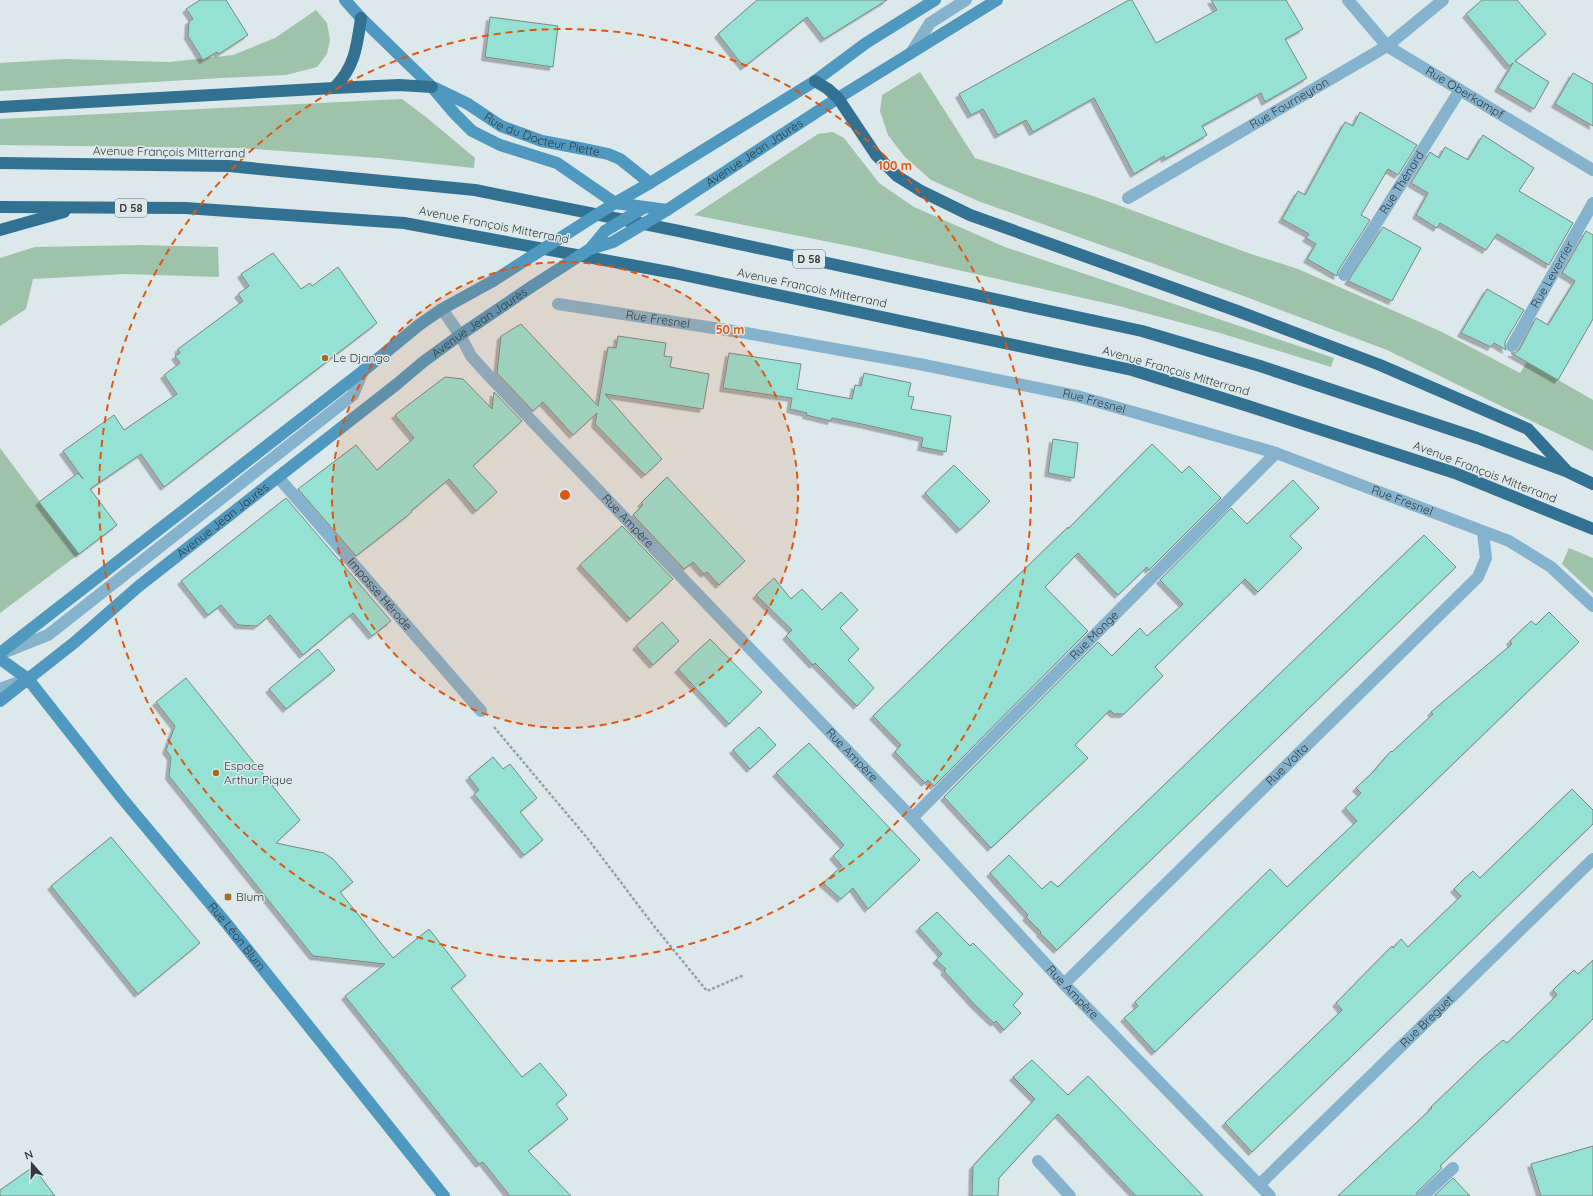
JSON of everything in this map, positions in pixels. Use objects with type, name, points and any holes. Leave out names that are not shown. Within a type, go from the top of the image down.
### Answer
[{"type":"highway","points":[[334,88],[344,79],[352,64],[357,48],[361,18]]},
{"type":"highway","points":[[815,81],[828,89],[838,98],[876,155],[897,176],[921,191],[970,215],[1240,312],[1380,365],[1528,429],[1568,472]]},
{"type":"highway","points":[[0,107],[398,85],[432,87]]},
{"type":"highway","name":"Avenue François Mitterrand","points":[[0,163],[229,166],[476,190],[679,231],[1142,330],[1267,368],[1477,438],[1568,472],[1593,484]]},
{"type":"highway","name":"Avenue François Mitterrand","points":[[0,207],[185,208],[404,223],[674,273],[1132,370],[1455,473],[1593,528]]},
{"type":"highway","points":[[0,230],[77,208]]},
{"type":"main road","name":"Rue du Docteur Piette","points":[[346,0],[361,18],[432,87],[472,131],[500,145],[557,162],[615,203]]},
{"type":"main road","points":[[0,653],[363,371],[420,324],[442,309],[492,281],[615,203],[815,81],[866,43],[935,0]]},
{"type":"main road","name":"Avenue Jean Jaurès","points":[[0,701],[75,642],[139,586],[460,335],[590,249],[613,242],[667,210],[838,98],[996,0]]},
{"type":"main road","name":"Rue du Docteur Piette","points":[[432,87],[468,104],[500,126],[542,141],[608,154],[620,159],[650,183]]},
{"type":"main road","points":[[590,249],[605,231],[645,207],[650,183]]},
{"type":"main road","points":[[615,203],[667,210]]},
{"type":"main road","name":"Rue Léon Blum","points":[[0,658],[28,679],[121,797],[227,924],[444,1196]]},
{"type":"street","points":[[910,53],[930,22],[966,0]]},
{"type":"street","name":"Rue Oberkampf","points":[[1348,0],[1387,46],[1593,170]]},
{"type":"street","name":"Rue Fourneyron","points":[[1128,198],[1387,46],[1443,0]]},
{"type":"street","name":"Rue Thénard","points":[[1344,275],[1460,90]]},
{"type":"street","name":"Rue Leverrier","points":[[1512,346],[1593,203]]},
{"type":"street","name":"Rue Fresnel","points":[[558,304],[746,333],[919,364],[1070,395],[1276,453],[1357,483],[1483,533],[1509,541],[1551,567],[1593,606]]},
{"type":"street","name":"Rue Ampère","points":[[442,309],[460,335],[471,356],[489,376],[912,818],[1064,984],[1270,1196]]},
{"type":"street","name":"Rue Monge","points":[[912,818],[1276,453]]},
{"type":"street","name":"Impasse Hérode","points":[[278,477],[481,711]]},
{"type":"street","name":"Rue Volta","points":[[1064,984],[1478,577],[1486,558],[1483,533]]},
{"type":"street","points":[[0,689],[28,679]]},
{"type":"street","name":"Rue Breguet","points":[[1260,1184],[1593,858]]},
{"type":"street","points":[[1038,1161],[1070,1196]]},
{"type":"street","points":[[1423,1196],[1453,1168]]},
{"type":"path","points":[[481,711],[588,839],[654,926],[707,991],[744,975]]},
{"type":"green space","points":[[316,10],[327,23],[330,40],[327,54],[317,67],[286,75],[0,91],[0,63],[65,59],[170,62],[233,55],[275,38]]},
{"type":"green space","points":[[920,72],[975,158],[1096,197],[1251,254],[1298,269],[1440,331],[1520,373],[1527,362],[1593,400],[1593,451],[1387,350],[1241,295],[978,201],[931,180],[904,156],[888,135],[880,111],[882,95]]},
{"type":"green space","points":[[402,99],[475,158],[474,168],[379,158],[239,148],[0,145],[0,119]]},
{"type":"green space","points":[[833,132],[844,138],[879,183],[914,207],[1005,247],[1334,358],[1331,367],[1220,333],[1119,306],[864,249],[694,215],[818,134]]},
{"type":"green space","points":[[140,245],[218,247],[219,277],[125,274],[33,279],[26,309],[0,326],[0,258],[35,247]]},
{"type":"green space","points":[[0,448],[79,554],[0,613]]},
{"type":"green space","points":[[1569,548],[1593,558],[1593,593],[1562,564]]},
{"type":"building","points":[[200,0],[226,0],[248,35],[219,54],[217,52],[203,60],[188,36],[189,21],[193,19],[186,9]]},
{"type":"building","points":[[757,0],[887,0],[824,39],[807,17],[744,67],[718,34]]},
{"type":"building","points":[[1129,0],[1132,0],[1156,43],[1217,10],[1211,0],[1286,0],[1303,29],[1285,39],[1307,78],[1265,102],[1261,93],[1202,126],[1207,135],[1165,159],[1164,156],[1134,174],[1094,98],[1033,132],[1026,120],[998,135],[983,109],[971,115],[959,94]]},
{"type":"building","points":[[1482,0],[1517,0],[1546,34],[1515,61],[1549,82],[1534,109],[1498,88],[1513,63],[1509,66],[1466,14]]},
{"type":"building","points":[[490,17],[558,26],[553,67],[485,57]]},
{"type":"building","points":[[1573,73],[1593,84],[1593,126],[1555,104]]},
{"type":"building","points":[[1360,112],[1417,145],[1398,175],[1388,169],[1361,215],[1370,220],[1338,271],[1337,276],[1307,259],[1316,244],[1306,238],[1309,234],[1282,219],[1298,191],[1305,195],[1345,122],[1353,126]]},
{"type":"building","points":[[1483,135],[1534,168],[1519,191],[1573,223],[1549,265],[1497,234],[1486,250],[1440,223],[1437,228],[1416,215],[1428,193],[1411,183],[1430,152],[1439,158],[1445,147],[1468,160]]},
{"type":"building","points":[[1383,227],[1421,248],[1392,301],[1348,281]]},
{"type":"building","points":[[1586,231],[1593,235],[1593,319],[1558,380],[1511,353],[1515,353],[1519,350],[1536,318],[1548,325],[1575,281],[1562,273]]},
{"type":"building","points":[[273,253],[301,289],[310,283],[312,286],[338,267],[377,323],[164,487],[141,454],[90,489],[117,525],[79,554],[39,502],[78,473],[83,479],[63,451],[114,415],[124,430],[177,394],[164,375],[180,363],[175,356],[180,353],[178,349],[243,301],[238,294],[249,286],[241,274]]},
{"type":"building","points":[[1487,289],[1524,310],[1505,342],[1506,350],[1494,343],[1491,347],[1461,333]]},
{"type":"building","points":[[521,324],[598,406],[608,347],[616,348],[618,336],[666,343],[664,356],[672,357],[670,367],[709,374],[703,409],[605,394],[662,459],[645,475],[595,424],[597,413],[573,435],[543,402],[533,411],[497,373],[501,336]]},
{"type":"building","points":[[729,353],[801,364],[797,389],[852,399],[855,385],[861,386],[864,373],[911,383],[908,396],[914,397],[911,409],[951,416],[946,452],[921,447],[923,438],[832,418],[831,421],[806,415],[807,413],[790,409],[792,398],[723,388]]},
{"type":"building","points":[[445,377],[463,379],[492,409],[494,392],[522,421],[473,466],[497,492],[476,511],[449,479],[411,511],[412,512],[356,556],[298,489],[356,445],[377,470],[414,438],[395,415]]},
{"type":"building","points":[[1053,439],[1078,443],[1074,478],[1048,473]]},
{"type":"building","points":[[1152,444],[1182,473],[1189,466],[1221,498],[1149,570],[1147,567],[1118,595],[1078,553],[1045,587],[1088,631],[934,786],[928,780],[925,783],[895,752],[901,745],[873,716],[1068,527],[1068,529]]},
{"type":"building","points":[[954,465],[990,501],[960,530],[925,493]]},
{"type":"building","points":[[667,477],[745,561],[719,585],[707,572],[704,574],[693,562],[684,569],[633,515],[643,505],[641,503]]},
{"type":"building","points":[[1293,480],[1319,508],[1290,536],[1302,548],[1258,592],[1245,579],[1155,667],[1163,676],[1124,714],[1114,714],[1110,710],[1075,745],[1088,758],[991,848],[944,797],[1098,642],[1112,656],[1140,628],[1147,636],[1183,604],[1160,580],[1231,508],[1247,524]]},
{"type":"building","points":[[286,498],[391,621],[372,636],[353,613],[303,655],[270,615],[257,626],[238,625],[221,605],[208,615],[181,581]]},
{"type":"building","points":[[622,526],[673,579],[630,619],[580,565]]},
{"type":"building","points":[[1424,535],[1456,567],[1057,950],[1026,917],[1028,915],[990,873],[1009,855],[1042,889],[1051,881],[1058,887]]},
{"type":"building","points":[[774,578],[791,599],[802,589],[822,610],[841,592],[858,610],[840,628],[859,649],[848,660],[874,688],[857,706],[815,663],[813,665],[786,636],[792,630],[756,595]]},
{"type":"building","points":[[1549,612],[1579,642],[1155,1052],[1124,1018],[1138,1006],[1135,1002],[1270,869],[1287,887],[1357,821],[1345,808],[1361,793],[1356,788],[1373,772],[1391,751],[1392,752],[1433,714],[1431,712],[1512,644],[1510,641],[1531,621],[1536,625]]},
{"type":"building","points":[[662,622],[679,641],[653,665],[636,646]]},
{"type":"building","points":[[710,639],[762,692],[729,724],[678,669]]},
{"type":"building","points":[[318,649],[335,670],[286,709],[269,689]]},
{"type":"building","points":[[186,678],[300,820],[276,843],[324,853],[333,859],[353,882],[340,892],[393,958],[429,929],[466,976],[451,988],[522,1077],[540,1063],[567,1095],[556,1104],[568,1119],[528,1151],[571,1196],[510,1196],[483,1162],[479,1164],[345,996],[385,964],[313,956],[169,776],[171,757],[166,750],[175,726],[156,702]]},
{"type":"building","points":[[759,727],[776,745],[750,769],[733,750]]},
{"type":"building","points":[[809,743],[920,860],[868,909],[853,888],[841,899],[823,883],[842,866],[833,856],[844,845],[776,773]]},
{"type":"building","points":[[493,757],[503,769],[510,764],[537,798],[520,812],[543,840],[524,855],[474,794],[479,790],[469,777]]},
{"type":"building","points":[[1572,789],[1593,810],[1593,824],[1252,1152],[1225,1123],[1342,1010],[1336,1003],[1392,946],[1393,948],[1401,939],[1408,947],[1461,896],[1454,889],[1464,879],[1473,871],[1480,878]]},
{"type":"building","points":[[111,837],[200,943],[138,994],[51,886]]},
{"type":"building","points":[[937,912],[970,946],[973,943],[1023,994],[1013,1005],[1021,1013],[1004,1030],[996,1021],[994,1023],[975,1005],[944,971],[946,969],[936,960],[942,954],[919,928]]},
{"type":"building","points":[[1593,960],[1593,1019],[1440,1166],[1442,1168],[1418,1191],[1416,1196],[1338,1196],[1432,1108],[1431,1107],[1481,1059],[1503,1040],[1507,1043],[1527,1024],[1557,995],[1553,990],[1574,970],[1578,974]]},
{"type":"building","points":[[1032,1060],[1068,1095],[1088,1076],[1203,1196],[1136,1196],[1058,1114],[999,1178],[998,1196],[972,1196],[973,1166],[1035,1099],[1013,1077]]},
{"type":"building","points":[[1593,1146],[1593,1196],[1541,1196],[1531,1164]]},
{"type":"building","points":[[33,1167],[55,1196],[0,1196],[0,1190]]},
{"type":"building","points":[[1453,1178],[1470,1196],[1434,1196]]},
{"type":"place","name":"Le Django","points":[[325,358]]},
{"type":"place","name":"Espace Arthur Pique","points":[[216,773]]},
{"type":"place","name":"Blum","points":[[228,897]]}]
